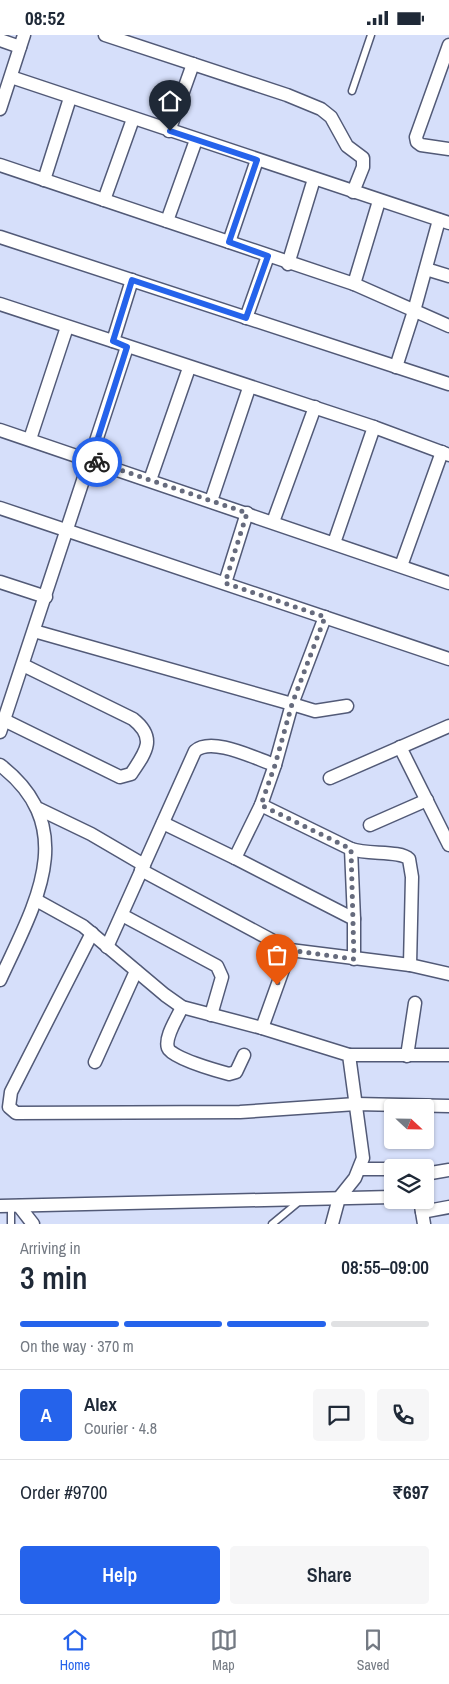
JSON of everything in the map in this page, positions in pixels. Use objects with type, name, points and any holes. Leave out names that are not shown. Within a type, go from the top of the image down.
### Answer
[{"type":"street","points":[[106,35],[287,95],[327,112],[347,146],[363,159],[363,167],[353,192]]},
{"type":"street","points":[[0,40],[22,41],[1,103]]},
{"type":"street","points":[[449,45],[444,76],[416,137],[417,142],[421,145],[449,149]]},
{"type":"street","points":[[170,131],[193,64]]},
{"type":"street","points":[[11,77],[444,222],[426,269],[396,367]]},
{"type":"street","points":[[44,180],[70,98]]},
{"type":"street","points":[[104,200],[133,119]]},
{"type":"street","points":[[167,221],[196,140]]},
{"type":"street","points":[[229,242],[257,160]]},
{"type":"street","points":[[0,165],[229,242],[288,264],[354,284],[449,326]]},
{"type":"street","points":[[288,264],[314,179]]},
{"type":"street","points":[[354,284],[379,201]]},
{"type":"street","points":[[0,237],[449,384]]},
{"type":"street","points":[[246,318],[268,256]]},
{"type":"street","points":[[426,269],[449,276]]},
{"type":"street","points":[[113,341],[132,280]]},
{"type":"street","points":[[1,309],[113,341],[249,388],[315,407],[374,427],[445,454],[400,566]]},
{"type":"street","points":[[30,439],[67,327]]},
{"type":"street","points":[[23,665],[133,719],[146,731],[148,744],[131,774],[120,777],[2,726],[68,531],[127,347]]},
{"type":"street","points":[[150,480],[189,368]]},
{"type":"street","points":[[211,501],[249,388]]},
{"type":"street","points":[[273,523],[315,407]]},
{"type":"street","points":[[334,543],[374,427]]},
{"type":"street","points":[[0,429],[449,583]]},
{"type":"street","points":[[0,508],[449,659]]},
{"type":"street","points":[[225,583],[247,513]]},
{"type":"street","points":[[0,582],[46,597]]},
{"type":"street","points":[[235,858],[261,805],[275,765],[292,704],[325,617]]},
{"type":"street","points":[[34,631],[315,711],[347,706]]},
{"type":"street","points":[[330,778],[449,726]]},
{"type":"street","points":[[107,947],[190,759],[200,747],[213,745],[224,747],[275,765]]},
{"type":"street","points":[[400,747],[449,845]]},
{"type":"street","points":[[0,765],[21,785],[39,809],[44,826],[46,845],[36,900],[3,963],[0,980]]},
{"type":"street","points":[[370,825],[427,800]]},
{"type":"street","points":[[261,805],[351,849],[372,854],[402,853],[409,859],[412,877],[410,965]]},
{"type":"street","points":[[39,809],[91,833],[142,868],[290,950],[410,965],[449,974]]},
{"type":"street","points":[[163,823],[354,919]]},
{"type":"street","points":[[351,849],[354,959]]},
{"type":"street","points":[[36,900],[73,918],[182,1007],[262,1028],[349,1055],[449,1055]]},
{"type":"street","points":[[122,915],[218,965],[222,971],[222,977],[211,1015]]},
{"type":"street","points":[[92,933],[11,1092],[8,1101],[11,1111],[23,1115],[240,1112],[356,1104],[449,1106]]},
{"type":"street","points":[[262,1028],[290,950]]},
{"type":"street","points":[[95,1062],[136,971]]},
{"type":"street","points":[[407,1056],[415,1003]]},
{"type":"street","points":[[182,1007],[169,1037],[168,1048],[170,1051],[180,1057],[229,1074],[236,1071],[244,1055]]},
{"type":"street","points":[[332,1224],[339,1198],[360,1169],[363,1158],[349,1055]]},
{"type":"street","points":[[360,1169],[384,1169]]},
{"type":"street","points":[[434,1173],[449,1170]]},
{"type":"street","points":[[10,1206],[384,1197]]},
{"type":"street","points":[[10,1206],[33,1224]]},
{"type":"street","points":[[422,1212],[449,1207]]},
{"type":"lane","points":[[352,91],[371,35]]},
{"type":"lane","points":[[272,1224],[302,1199]]},
{"type":"lane","points":[[10,1206],[11,1224]]},
{"type":"way so far","points":[[97,462],[247,513],[225,583],[325,617],[292,704],[275,765],[261,805],[351,849],[354,959],[290,950],[277,985]]},
{"type":"route","points":[[97,462],[91,460],[127,347],[113,341],[132,280],[246,318],[268,256],[229,242],[257,160],[170,131]]}]
